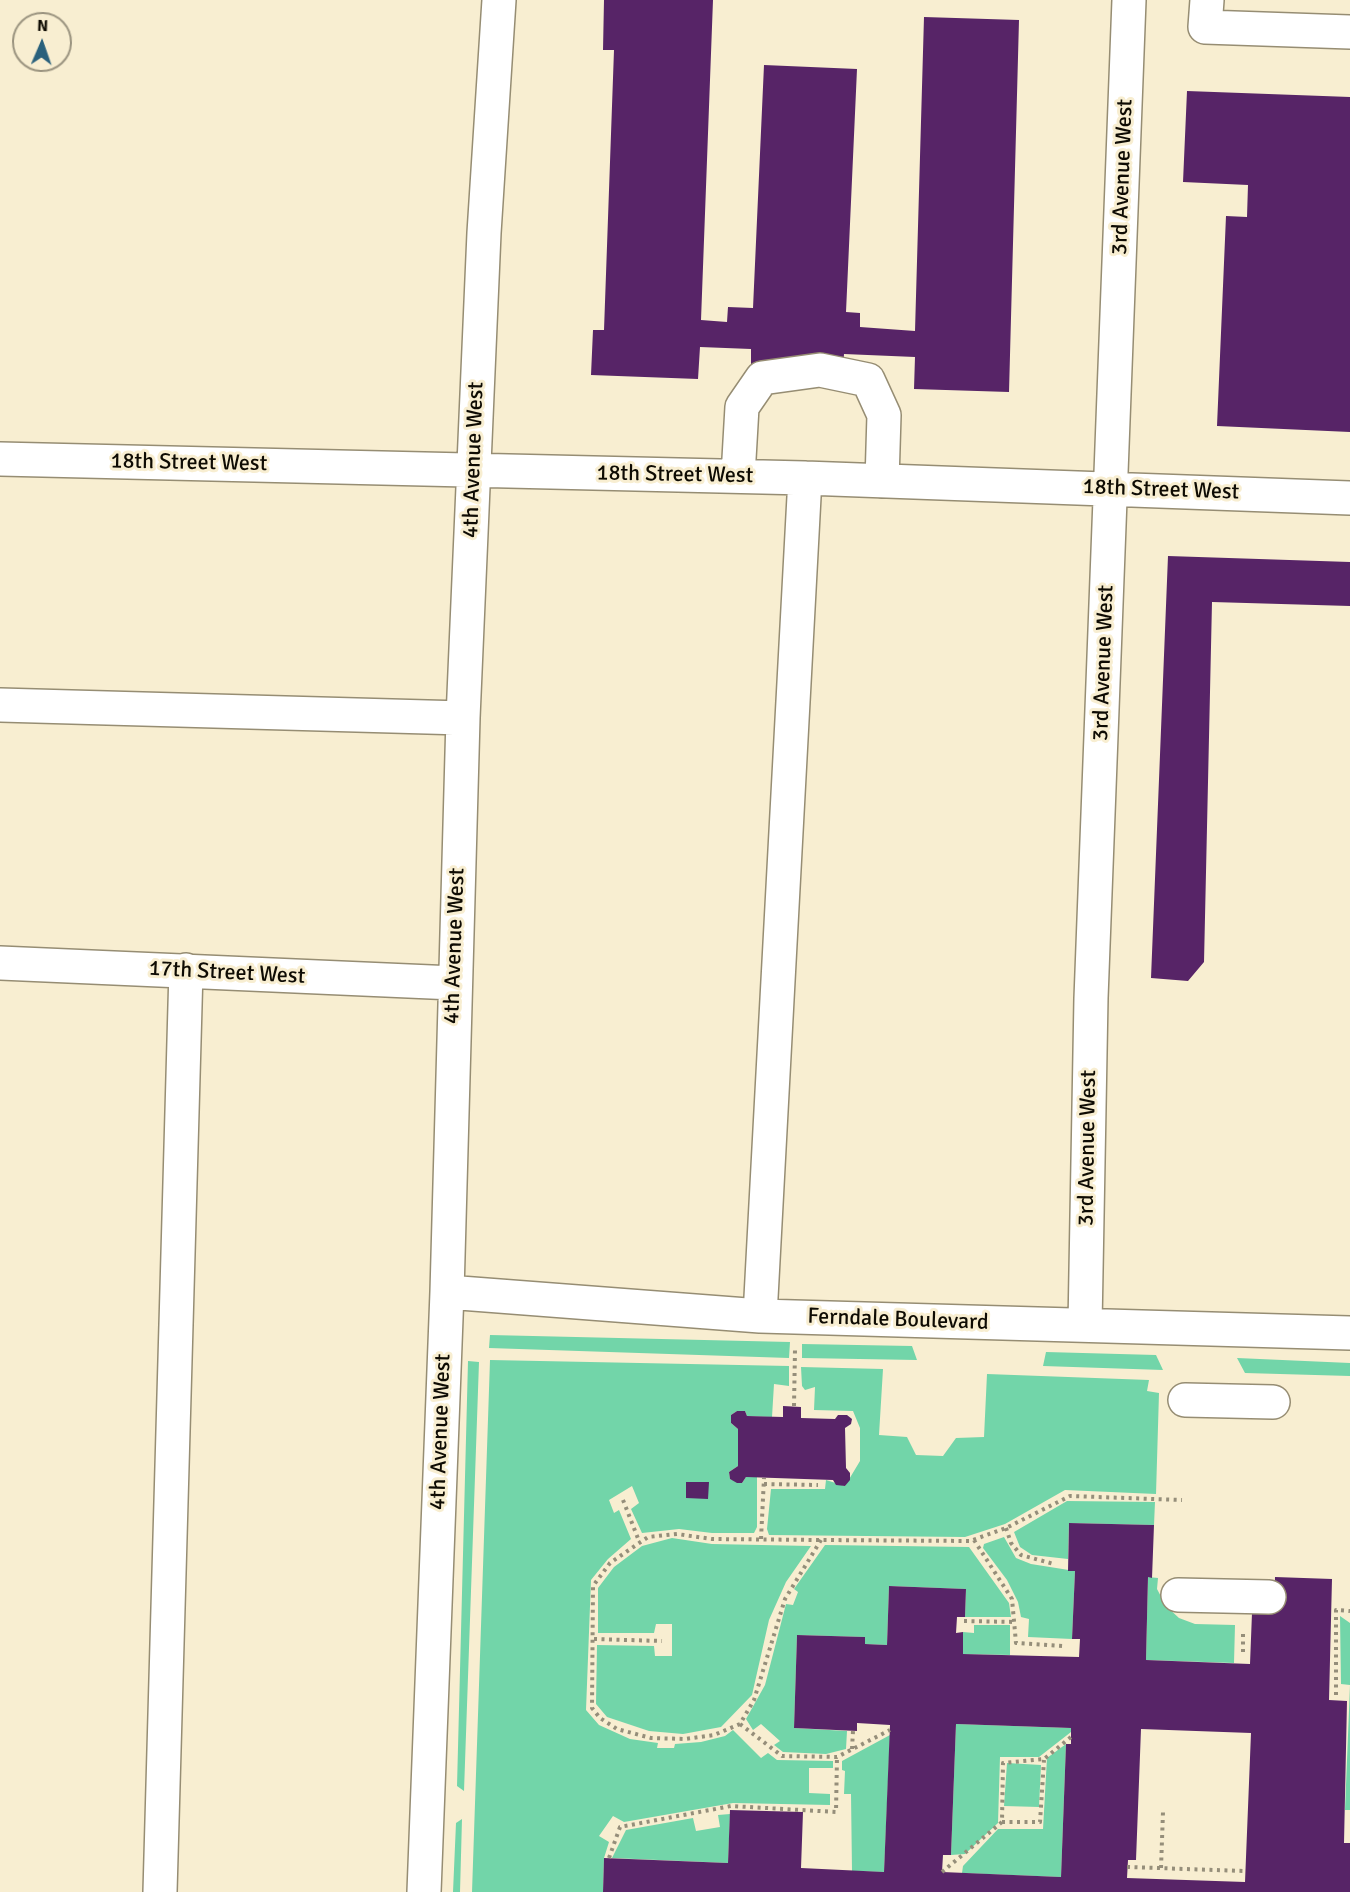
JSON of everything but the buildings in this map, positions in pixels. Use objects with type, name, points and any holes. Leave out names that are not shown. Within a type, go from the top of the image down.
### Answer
[{"type":"street","name":"4th Avenue West","points":[[424,1892],[447,1292],[463,718],[484,233],[499,0]]},
{"type":"street","name":"3rd Avenue West","points":[[1085,1325],[1091,999],[1130,0]]},
{"type":"street","points":[[1207,0],[1205,27],[1350,32]]},
{"type":"street","points":[[738,476],[742,407],[762,378],[820,370],[868,380],[884,415],[882,481]]},
{"type":"street","name":"18th Street West","points":[[0,459],[738,476],[1350,498]]},
{"type":"street","points":[[760,1316],[805,478]]},
{"type":"street","points":[[0,705],[463,718]]},
{"type":"street","name":"17th Street West","points":[[0,963],[454,983]]},
{"type":"street","points":[[160,1892],[186,970]]},
{"type":"street","name":"Ferndale Boulevard","points":[[447,1292],[796,1318],[1350,1333]]},
{"type":"street","points":[[1185,1400],[1274,1402]]},
{"type":"street","points":[[1178,1594],[1269,1597]]},
{"type":"path","points":[[794,1406],[796,1318]]},
{"type":"path","points":[[762,1539],[764,1478]]},
{"type":"path","points":[[764,1484],[818,1485]]},
{"type":"path","points":[[821,1540],[785,1599],[754,1700],[740,1724],[714,1735],[685,1739],[651,1738],[617,1729],[600,1718],[592,1708],[594,1586],[610,1563],[648,1536],[677,1534],[712,1539],[974,1540],[1006,1528],[1071,1496],[1182,1500]]},
{"type":"path","points":[[623,1500],[639,1541]]},
{"type":"path","points":[[1006,1528],[1011,1544],[1021,1555],[1054,1564]]},
{"type":"path","points":[[974,1540],[1012,1599],[1016,1622],[1016,1643],[1063,1646]]},
{"type":"path","points":[[1336,1695],[1336,1610],[1348,1611],[1350,1617]]},
{"type":"path","points":[[964,1622],[1016,1622]]},
{"type":"path","points":[[593,1639],[662,1641]]},
{"type":"path","points":[[740,1724],[782,1756],[837,1757],[890,1730]]},
{"type":"path","points":[[852,1749],[853,1731]]},
{"type":"path","points":[[1002,1822],[1003,1763],[1044,1760],[1071,1737]]},
{"type":"path","points":[[609,1858],[620,1827],[731,1806],[836,1812],[837,1757]]},
{"type":"path","points":[[942,1872],[1002,1822],[1040,1822],[1044,1760]]},
{"type":"path","points":[[1161,1868],[1163,1812]]},
{"type":"path","points":[[1127,1867],[1245,1871]]},
{"type":"green space","points":[[490,1335],[790,1342],[789,1358],[489,1348]]},
{"type":"green space","points":[[802,1344],[912,1346],[917,1360],[802,1358]]},
{"type":"green space","points":[[1046,1352],[1156,1355],[1163,1370],[1043,1366]]},
{"type":"green space","points":[[1237,1358],[1350,1363],[1350,1376],[1245,1373]]},
{"type":"green space","points":[[490,1360],[789,1366],[789,1386],[774,1384],[772,1417],[747,1416],[745,1411],[737,1411],[731,1415],[731,1423],[738,1429],[738,1466],[729,1472],[730,1479],[742,1483],[746,1477],[757,1477],[757,1527],[754,1533],[712,1533],[679,1529],[642,1533],[631,1509],[639,1503],[632,1486],[609,1500],[614,1513],[619,1510],[631,1539],[608,1559],[591,1580],[586,1710],[599,1725],[630,1739],[658,1743],[657,1748],[674,1748],[675,1744],[701,1742],[725,1736],[733,1730],[761,1758],[768,1753],[777,1760],[833,1761],[833,1768],[809,1768],[809,1793],[830,1794],[830,1805],[733,1803],[624,1822],[613,1816],[599,1836],[609,1842],[604,1858],[603,1892],[472,1892]]},
{"type":"green space","points":[[468,1361],[479,1362],[464,1791],[457,1786]]},
{"type":"green space","points":[[801,1367],[883,1369],[879,1435],[907,1437],[916,1455],[943,1456],[956,1438],[984,1437],[987,1374],[1149,1380],[1147,1391],[1159,1393],[1156,1494],[1065,1490],[1005,1524],[965,1537],[769,1535],[767,1529],[771,1489],[825,1489],[826,1480],[845,1486],[860,1461],[860,1428],[853,1411],[814,1410],[815,1387],[805,1390],[802,1386]]},
{"type":"green space","points":[[1067,1501],[1155,1502],[1154,1525],[1069,1523],[1068,1559],[1032,1555],[1020,1547],[1014,1532]]},
{"type":"green space","points":[[1004,1537],[1016,1558],[1031,1564],[1075,1571],[1072,1639],[1028,1637],[1029,1619],[1021,1617],[1018,1602],[1007,1580],[983,1548],[984,1544]]},
{"type":"green space","points":[[672,1538],[712,1544],[811,1546],[786,1582],[769,1620],[752,1695],[721,1727],[683,1734],[649,1731],[607,1717],[596,1704],[597,1645],[654,1646],[655,1656],[672,1656],[672,1624],[656,1624],[654,1633],[598,1633],[598,1588],[614,1567],[642,1546]]},
{"type":"green space","points":[[825,1545],[969,1547],[1009,1603],[1011,1617],[965,1617],[966,1589],[889,1586],[887,1645],[865,1644],[865,1637],[797,1635],[794,1728],[847,1731],[846,1749],[826,1754],[783,1752],[774,1745],[780,1741],[761,1724],[753,1730],[746,1719],[765,1685],[786,1604],[793,1605],[798,1592],[794,1589]]},
{"type":"green space","points":[[1148,1577],[1158,1578],[1157,1589],[1166,1606],[1179,1618],[1195,1624],[1235,1625],[1234,1663],[1146,1660]]},
{"type":"green space","points":[[1340,1616],[1350,1623],[1350,1685],[1341,1684]]},
{"type":"green space","points":[[974,1625],[1010,1625],[1010,1655],[963,1654],[963,1632],[974,1633]]},
{"type":"green space","points":[[1350,1685],[1350,1810],[1345,1810]]},
{"type":"green space","points":[[956,1724],[1071,1728],[1071,1732],[1039,1757],[1000,1757],[998,1823],[965,1854],[951,1855]]},
{"type":"green space","points":[[890,1735],[884,1872],[852,1871],[851,1794],[844,1794],[845,1771],[842,1770],[842,1761]]},
{"type":"green space","points":[[1066,1744],[1061,1877],[962,1873],[963,1866],[998,1829],[1043,1829],[1047,1758]]},
{"type":"green space","points":[[1007,1763],[1041,1765],[1039,1807],[1004,1806]]},
{"type":"green space","points":[[730,1814],[728,1863],[612,1858],[626,1830],[693,1818],[696,1831],[720,1827],[718,1815]]},
{"type":"green space","points":[[462,1819],[460,1892],[453,1892],[456,1823]]}]
